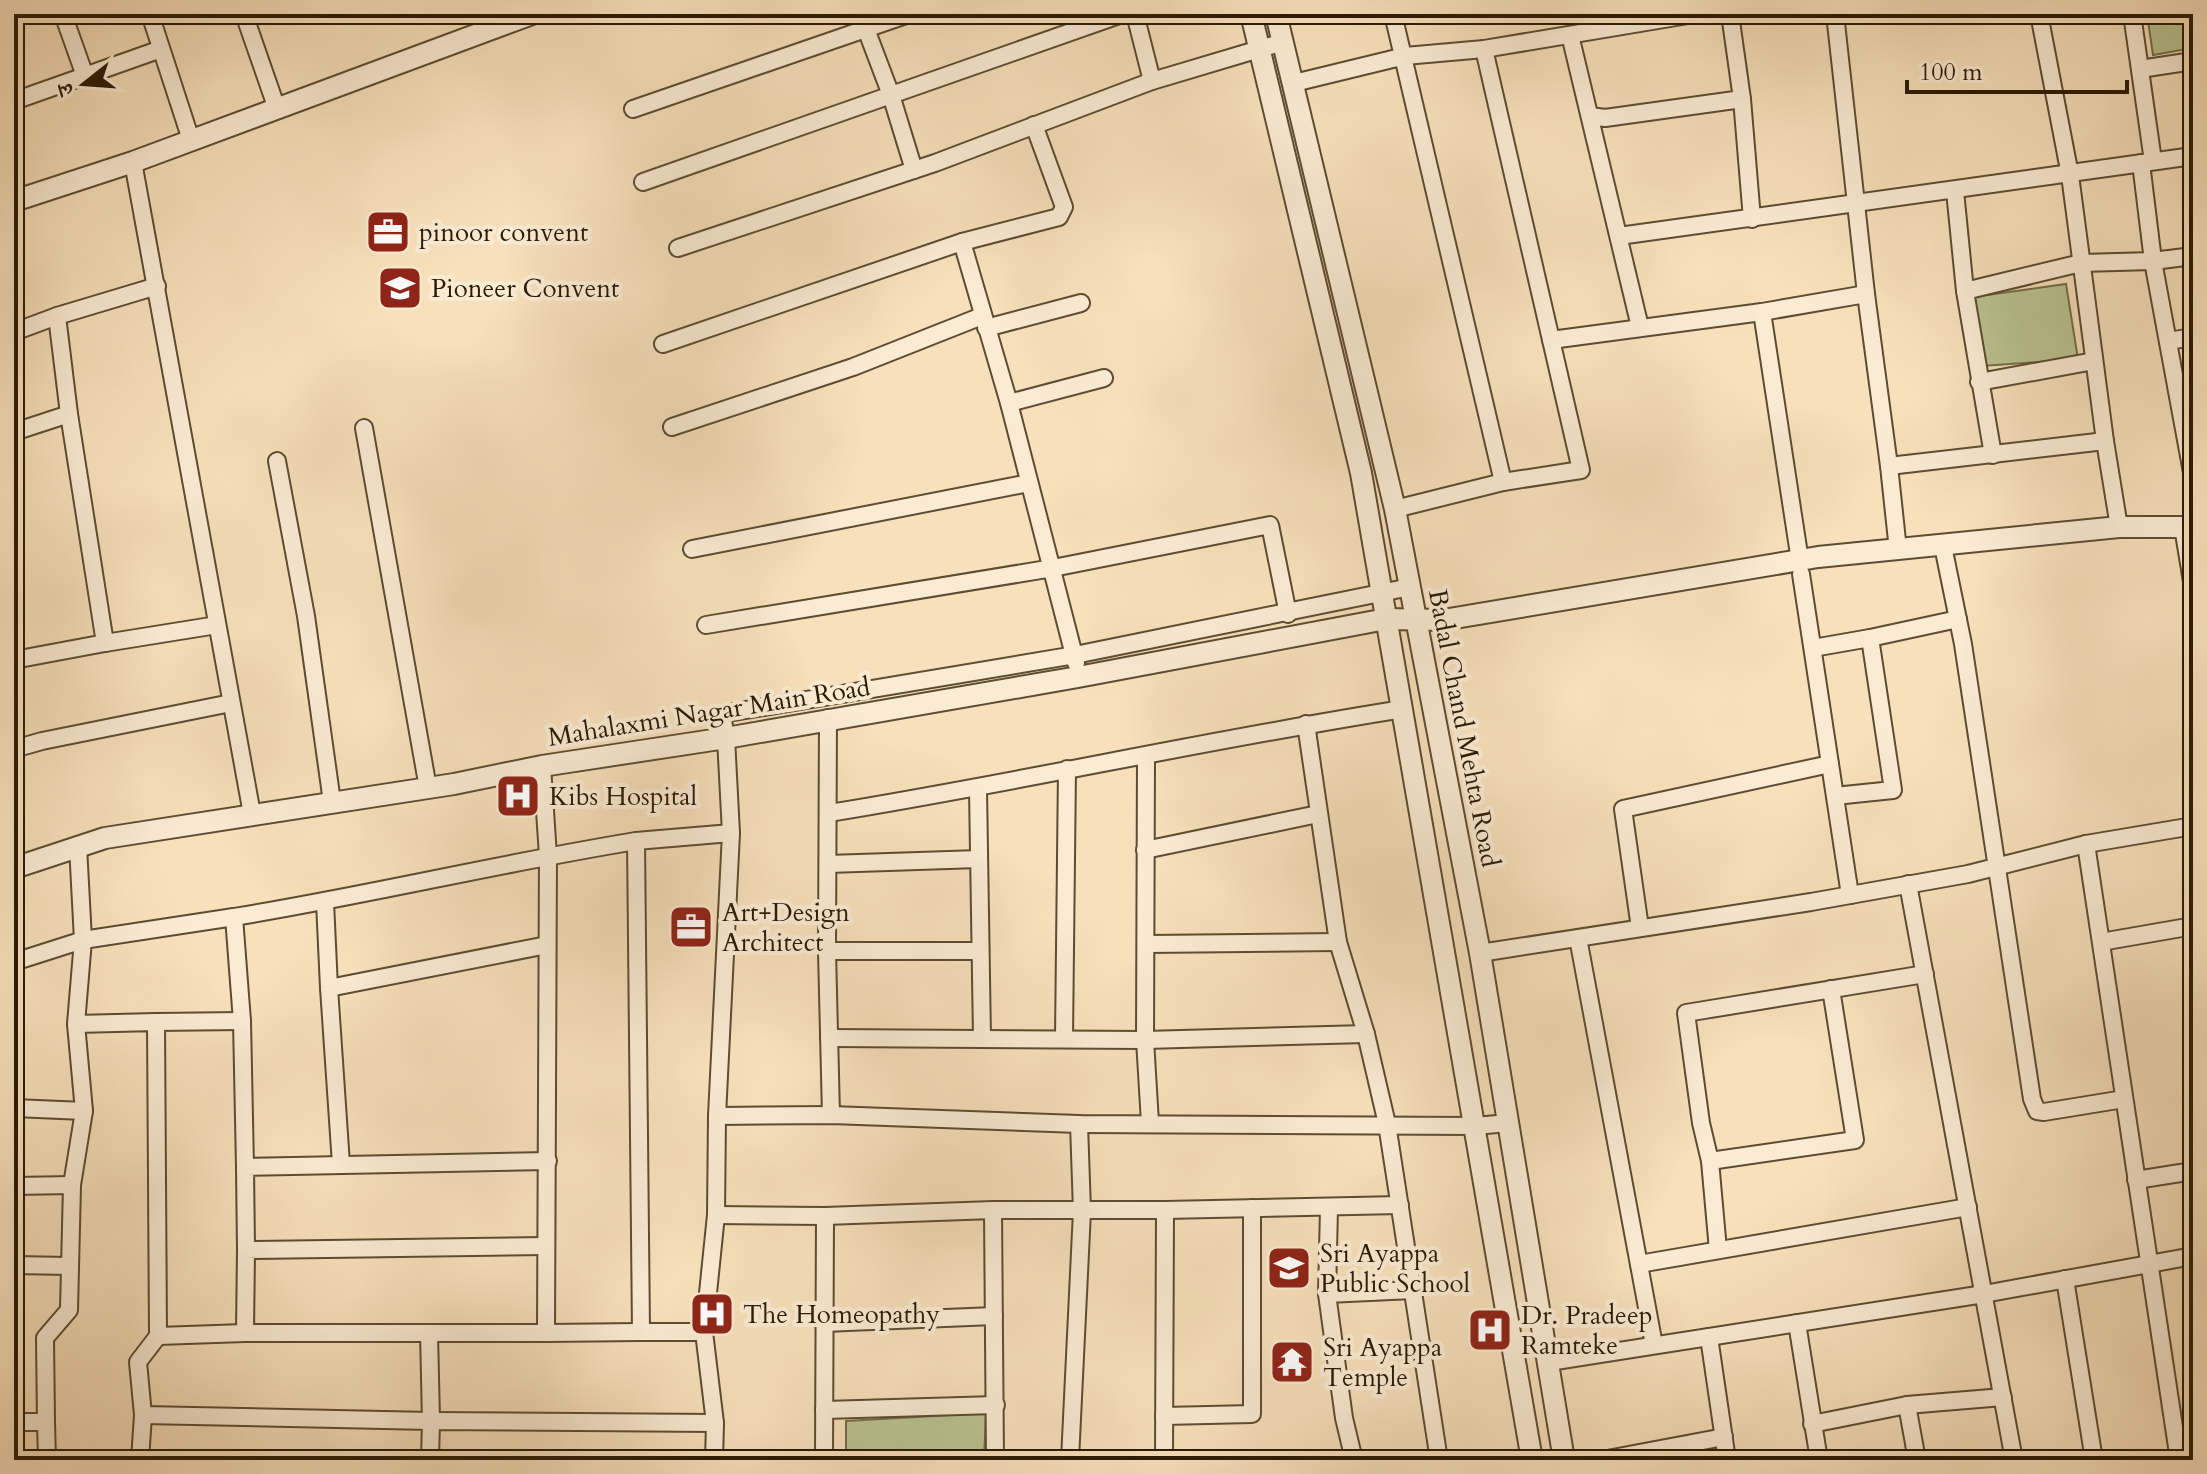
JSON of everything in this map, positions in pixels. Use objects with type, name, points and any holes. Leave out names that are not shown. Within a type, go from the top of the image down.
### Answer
[{"type":"street","points":[[63,14],[85,76]]},
{"type":"street","points":[[150,14],[191,140]]},
{"type":"street","points":[[245,14],[277,109]]},
{"type":"street","points":[[633,109],[906,14]]},
{"type":"street","points":[[643,182],[1122,14]]},
{"type":"street","points":[[1135,14],[1152,81]]},
{"type":"street","points":[[1251,14],[1349,420],[1403,709],[1532,1460]]},
{"type":"street","name":"Badal Chand Mehta Road","points":[[1276,14],[1395,509],[1480,953],[1564,1460]]},
{"type":"street","points":[[1393,14],[1503,482]]},
{"type":"street","points":[[1294,83],[1405,56],[1484,49],[1570,35],[1624,20],[1694,14]]},
{"type":"street","points":[[1730,14],[1742,99],[1752,219]]},
{"type":"street","points":[[1835,14],[1898,550]]},
{"type":"street","points":[[2039,14],[2070,175],[2119,527]]},
{"type":"street","points":[[2132,14],[2140,69],[2153,261],[2190,442],[2193,478]]},
{"type":"street","points":[[14,201],[133,162],[523,15]]},
{"type":"street","points":[[866,29],[914,170]]},
{"type":"street","points":[[1570,35],[1640,327]]},
{"type":"street","points":[[678,248],[914,170],[1152,81],[1283,42]]},
{"type":"street","points":[[14,101],[161,49]]},
{"type":"street","points":[[1395,509],[1503,482],[1581,470],[1484,49]]},
{"type":"street","points":[[2140,69],[2193,61]]},
{"type":"street","points":[[1590,116],[1605,118],[1742,99]]},
{"type":"street","points":[[663,344],[962,242],[1059,217],[1064,207],[1034,125]]},
{"type":"street","points":[[1619,236],[2193,156]]},
{"type":"street","points":[[133,162],[252,814]]},
{"type":"street","points":[[1955,191],[1965,291],[1993,455]]},
{"type":"street","points":[[962,242],[1009,403],[1075,655],[1078,677]]},
{"type":"street","points":[[1965,291],[2081,263],[2153,261],[2193,256]]},
{"type":"street","points":[[14,332],[157,286]]},
{"type":"street","points":[[1551,340],[1762,312],[1866,294]]},
{"type":"street","points":[[672,427],[984,322],[1081,303]]},
{"type":"street","points":[[1762,312],[1850,895]]},
{"type":"street","points":[[57,316],[105,643]]},
{"type":"street","points":[[2168,341],[2193,337]]},
{"type":"street","points":[[1979,382],[2094,361]]},
{"type":"street","points":[[1009,403],[1104,378]]},
{"type":"street","points":[[14,432],[69,414]]},
{"type":"street","points":[[364,428],[428,788]]},
{"type":"street","points":[[1889,466],[2105,441]]},
{"type":"street","points":[[277,461],[306,616],[332,802]]},
{"type":"street","points":[[692,549],[1029,483]]},
{"type":"street","points":[[706,625],[1053,568],[1270,525],[1288,614]]},
{"type":"street","name":"Mahalaxmi Nagar Main Road","points":[[14,868],[105,838],[726,738],[1078,677],[1386,619],[1443,620],[1898,550],[2119,527],[2188,527]]},
{"type":"street","points":[[2188,527],[2193,588]]},
{"type":"street","points":[[1943,546],[1958,619],[2032,1099],[2037,1111],[2124,1099]]},
{"type":"street","points":[[714,1460],[715,1423],[704,1332],[716,1215],[717,1116],[731,833],[722,714],[1075,655],[1410,587]]},
{"type":"street","points":[[1813,648],[1958,619]]},
{"type":"street","points":[[14,660],[217,625]]},
{"type":"street","points":[[1835,796],[1893,790],[1870,638]]},
{"type":"street","points":[[14,749],[231,703]]},
{"type":"street","points":[[829,813],[978,789],[1306,724],[1403,709]]},
{"type":"street","points":[[828,718],[827,951],[831,1115]]},
{"type":"street","points":[[1306,724],[1338,942],[1366,1034],[1387,1124],[1439,1460]]},
{"type":"street","points":[[1146,757],[1145,1040],[1150,1123]]},
{"type":"street","points":[[1640,928],[1623,809],[1830,764]]},
{"type":"street","points":[[542,766],[548,856],[546,1333]]},
{"type":"street","points":[[1064,1038],[1067,769]]},
{"type":"street","points":[[978,789],[982,1038]]},
{"type":"street","points":[[1145,850],[1318,814]]},
{"type":"street","points":[[1480,953],[1850,895],[1996,867],[2086,844],[2193,826]]},
{"type":"street","points":[[14,962],[83,940],[325,902],[548,856],[636,841],[731,833]]},
{"type":"street","points":[[636,841],[641,1332]]},
{"type":"street","points":[[2086,844],[2179,1460]]},
{"type":"street","points":[[47,1460],[45,1338],[69,1310],[72,1185],[84,1111],[76,1024],[83,940],[78,846]]},
{"type":"street","points":[[828,864],[979,859]]},
{"type":"street","points":[[1908,884],[2014,1460]]},
{"type":"street","points":[[325,902],[341,1164]]},
{"type":"street","points":[[234,917],[242,1021],[245,1333]]},
{"type":"street","points":[[2101,942],[2193,926]]},
{"type":"street","points":[[1578,938],[1654,1345]]},
{"type":"street","points":[[1147,944],[1338,942]]},
{"type":"street","points":[[329,988],[547,945]]},
{"type":"street","points":[[827,951],[979,951]]},
{"type":"street","points":[[1718,1250],[1710,1161],[1701,1123],[1686,1013],[1925,974]]},
{"type":"street","points":[[1710,1161],[1855,1140],[1831,989]]},
{"type":"street","points":[[76,1024],[242,1021]]},
{"type":"street","points":[[140,1460],[143,1415],[138,1362],[158,1336],[156,1022]]},
{"type":"street","points":[[829,1038],[1145,1040],[1366,1034]]},
{"type":"street","points":[[14,1108],[84,1111]]},
{"type":"street","points":[[717,1116],[831,1115],[1079,1124],[1475,1126],[1508,1123]]},
{"type":"street","points":[[1070,1460],[1082,1211],[1079,1124]]},
{"type":"street","points":[[245,1167],[548,1161]]},
{"type":"street","points":[[2136,1180],[2193,1171]]},
{"type":"street","points":[[14,1186],[72,1185]]},
{"type":"street","points":[[716,1215],[825,1216],[993,1210],[1400,1205]]},
{"type":"street","points":[[1639,1264],[1968,1207]]},
{"type":"street","points":[[1164,1416],[1252,1414],[1252,1208]]},
{"type":"street","points":[[1329,1208],[1327,1294],[1344,1418],[1354,1460]]},
{"type":"street","points":[[993,1210],[995,1460]]},
{"type":"street","points":[[1164,1460],[1165,1210]]},
{"type":"street","points":[[824,1460],[825,1216]]},
{"type":"street","points":[[246,1250],[546,1246]]},
{"type":"street","points":[[1549,1362],[1984,1294],[2193,1256]]},
{"type":"street","points":[[14,1265],[69,1266]]},
{"type":"street","points":[[2065,1279],[2094,1460]]},
{"type":"street","points":[[1327,1294],[1413,1290]]},
{"type":"street","points":[[824,1323],[994,1316]]},
{"type":"street","points":[[1797,1323],[1819,1460]]},
{"type":"street","points":[[158,1336],[704,1332]]},
{"type":"street","points":[[429,1333],[430,1460]]},
{"type":"street","points":[[1709,1337],[1727,1460]]},
{"type":"street","points":[[1812,1424],[1907,1405],[2003,1397]]},
{"type":"street","points":[[824,1410],[996,1405]]},
{"type":"street","points":[[1907,1405],[1917,1460]]},
{"type":"street","points":[[143,1415],[715,1423]]},
{"type":"street","points":[[14,1422],[46,1422]]},
{"type":"street","points":[[1602,1460],[1724,1437]]},
{"type":"green space","points":[[2147,14],[2193,14],[2193,48],[2153,55]]},
{"type":"green space","points":[[2066,284],[2078,359],[1983,366],[1973,297]]},
{"type":"green space","points":[[986,1413],[984,1460],[846,1460],[846,1421]]},
{"type":"place","name":"pinoor convent","points":[[388,232]]},
{"type":"place","name":"Pioneer Convent","points":[[400,288]]},
{"type":"place","name":"Kibs Hospital","points":[[518,796]]},
{"type":"place","name":"Art+Design Architect","points":[[691,927]]},
{"type":"place","name":"Sri Ayappa Public School","points":[[1289,1268]]},
{"type":"place","name":"The Homeopathy","points":[[712,1314]]},
{"type":"place","name":"Dr. Pradeep Ramteke","points":[[1490,1330]]},
{"type":"place","name":"Sri Ayappa Temple","points":[[1292,1362]]}]
